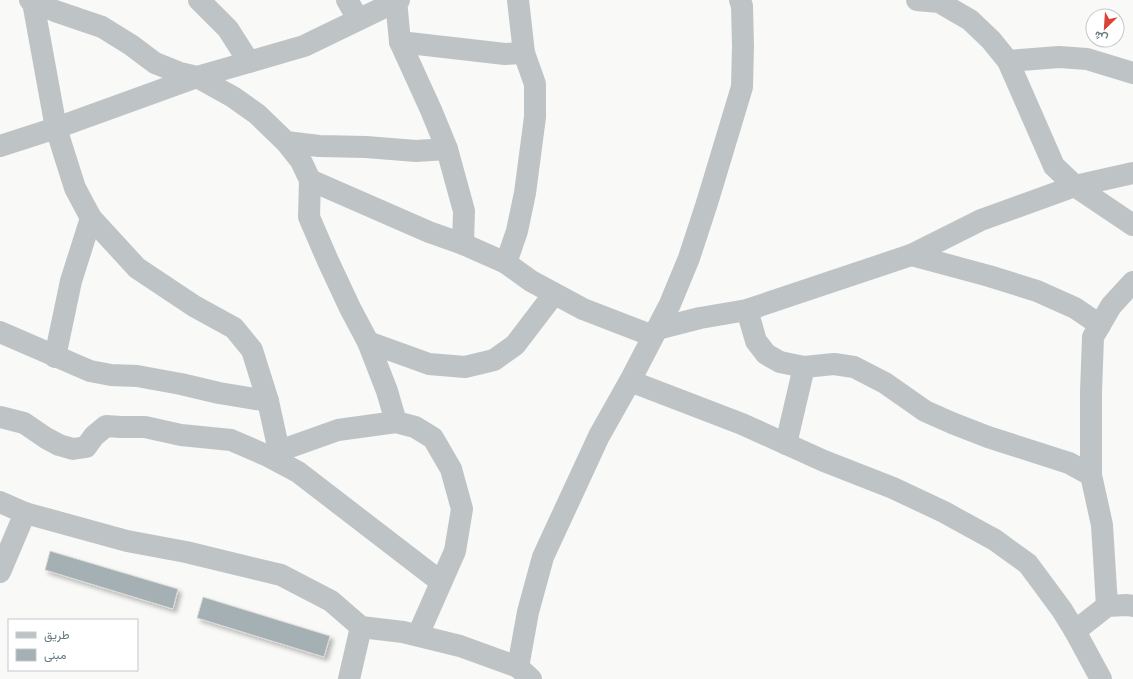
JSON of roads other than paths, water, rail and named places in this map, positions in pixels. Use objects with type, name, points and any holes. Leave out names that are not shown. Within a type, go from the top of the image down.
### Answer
[{"type":"street","points":[[199,0],[228,28],[250,62]]},
{"type":"street","points":[[347,0],[358,19]]},
{"type":"street","points":[[0,146],[56,128],[197,77],[304,46],[397,0],[400,42],[447,149],[464,211],[463,244]]},
{"type":"street","points":[[506,263],[517,231],[525,193],[535,117],[535,84],[524,54],[518,0]]},
{"type":"street","points":[[0,502],[25,513],[127,541],[186,552],[281,575],[331,601],[361,627],[403,632],[460,646],[525,673],[528,612],[543,557],[599,436],[630,381],[670,304],[689,258],[707,203],[742,87],[743,40],[742,6],[740,0]]},
{"type":"street","points":[[917,0],[938,2],[970,20],[991,40],[1008,61],[1054,166],[1075,186],[1133,225]]},
{"type":"street","points":[[31,1],[102,27],[131,45],[155,63],[180,73],[197,77],[233,97],[257,114],[286,142],[301,161],[310,180],[309,217],[344,295],[368,342],[387,391],[396,422]]},
{"type":"street","points":[[31,1],[56,128],[75,188],[92,218],[137,268],[194,306],[234,328],[252,350],[268,402],[273,453]]},
{"type":"street","points":[[400,42],[505,54],[524,54]]},
{"type":"street","points":[[1008,61],[1059,56],[1086,59],[1133,73]]},
{"type":"street","points":[[286,142],[319,146],[366,147],[416,151],[447,149]]},
{"type":"street","points":[[310,180],[429,232],[463,244],[506,263],[530,281],[583,309],[655,333],[700,318],[747,310],[910,255],[981,220],[1075,186],[1133,173]]},
{"type":"street","points":[[55,357],[72,281],[92,218]]},
{"type":"street","points":[[910,255],[989,276],[1037,291],[1075,308],[1100,325]]},
{"type":"street","points":[[1107,606],[1102,525],[1091,475],[1090,392],[1093,337],[1111,306],[1133,282]]},
{"type":"street","points":[[368,342],[429,364],[465,367],[494,360],[515,345],[554,294]]},
{"type":"street","points":[[747,310],[756,341],[766,354],[780,362],[804,367],[834,364],[854,368],[884,383],[925,411],[952,424],[1069,463],[1091,475]]},
{"type":"street","points":[[0,332],[90,371],[111,375],[137,376],[268,402]]},
{"type":"street","points":[[786,444],[804,367]]},
{"type":"street","points":[[630,381],[742,424],[824,461],[893,488],[944,512],[995,540],[1028,564],[1062,610],[1101,679]]},
{"type":"street","points":[[0,416],[24,423],[59,445],[73,449],[86,447],[94,436],[106,426],[145,427],[181,435],[231,440],[273,453],[441,582]]},
{"type":"street","points":[[273,453],[338,430],[396,422],[415,427],[433,438],[451,469],[462,509],[455,551],[418,635]]},
{"type":"street","points":[[0,572],[25,513]]},
{"type":"street","points":[[1075,631],[1107,606],[1133,606]]},
{"type":"street","points":[[349,679],[361,627]]}]
